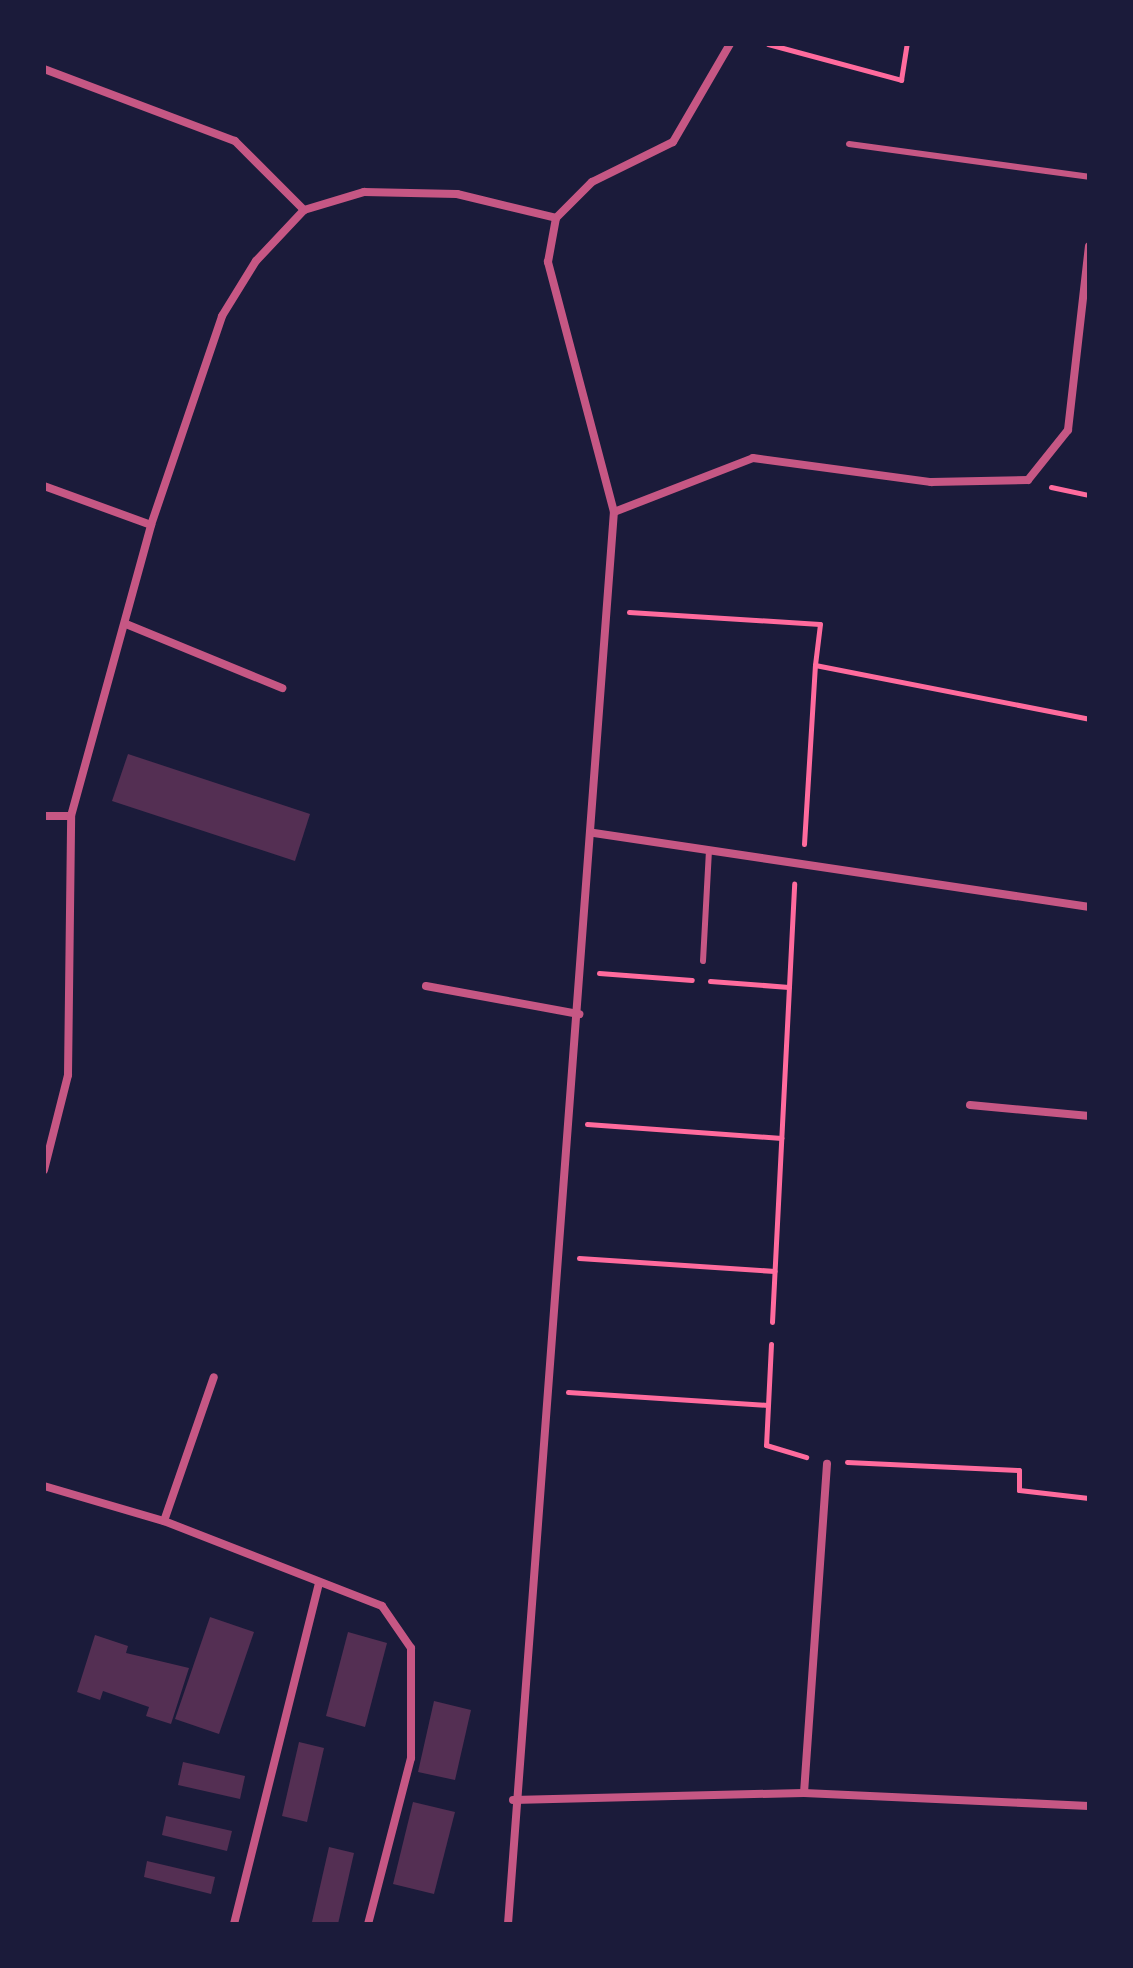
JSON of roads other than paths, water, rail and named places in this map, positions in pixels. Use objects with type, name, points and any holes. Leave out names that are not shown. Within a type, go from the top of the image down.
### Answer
[{"type":"street","points":[[508,1924],[513,1800],[594,833],[614,512],[548,262],[556,218],[592,182],[673,142],[730,44]]},
{"type":"street","points":[[44,69],[235,141],[304,210]]},
{"type":"street","points":[[44,1170],[68,1075],[71,816],[151,525],[222,316],[256,261],[304,210],[364,192],[457,194],[556,218]]},
{"type":"street","points":[[614,512],[753,458],[931,482],[1028,480],[1068,430],[1085,313],[1089,246]]},
{"type":"street","points":[[44,486],[151,525]]},
{"type":"street","points":[[126,624],[282,688]]},
{"type":"street","points":[[44,816],[71,816]]},
{"type":"street","points":[[594,833],[1089,907]]},
{"type":"street","points":[[426,986],[579,1014]]},
{"type":"street","points":[[970,1105],[1089,1116]]},
{"type":"street","points":[[164,1521],[214,1377]]},
{"type":"street","points":[[804,1793],[827,1464]]},
{"type":"street","points":[[44,1486],[164,1521],[382,1606],[411,1648],[411,1758],[368,1924]]},
{"type":"street","points":[[234,1924],[319,1582]]},
{"type":"street","points":[[513,1800],[804,1793],[1089,1806]]},
{"type":"lane","points":[[849,144],[1089,177]]},
{"type":"lane","points":[[703,961],[709,850]]}]
